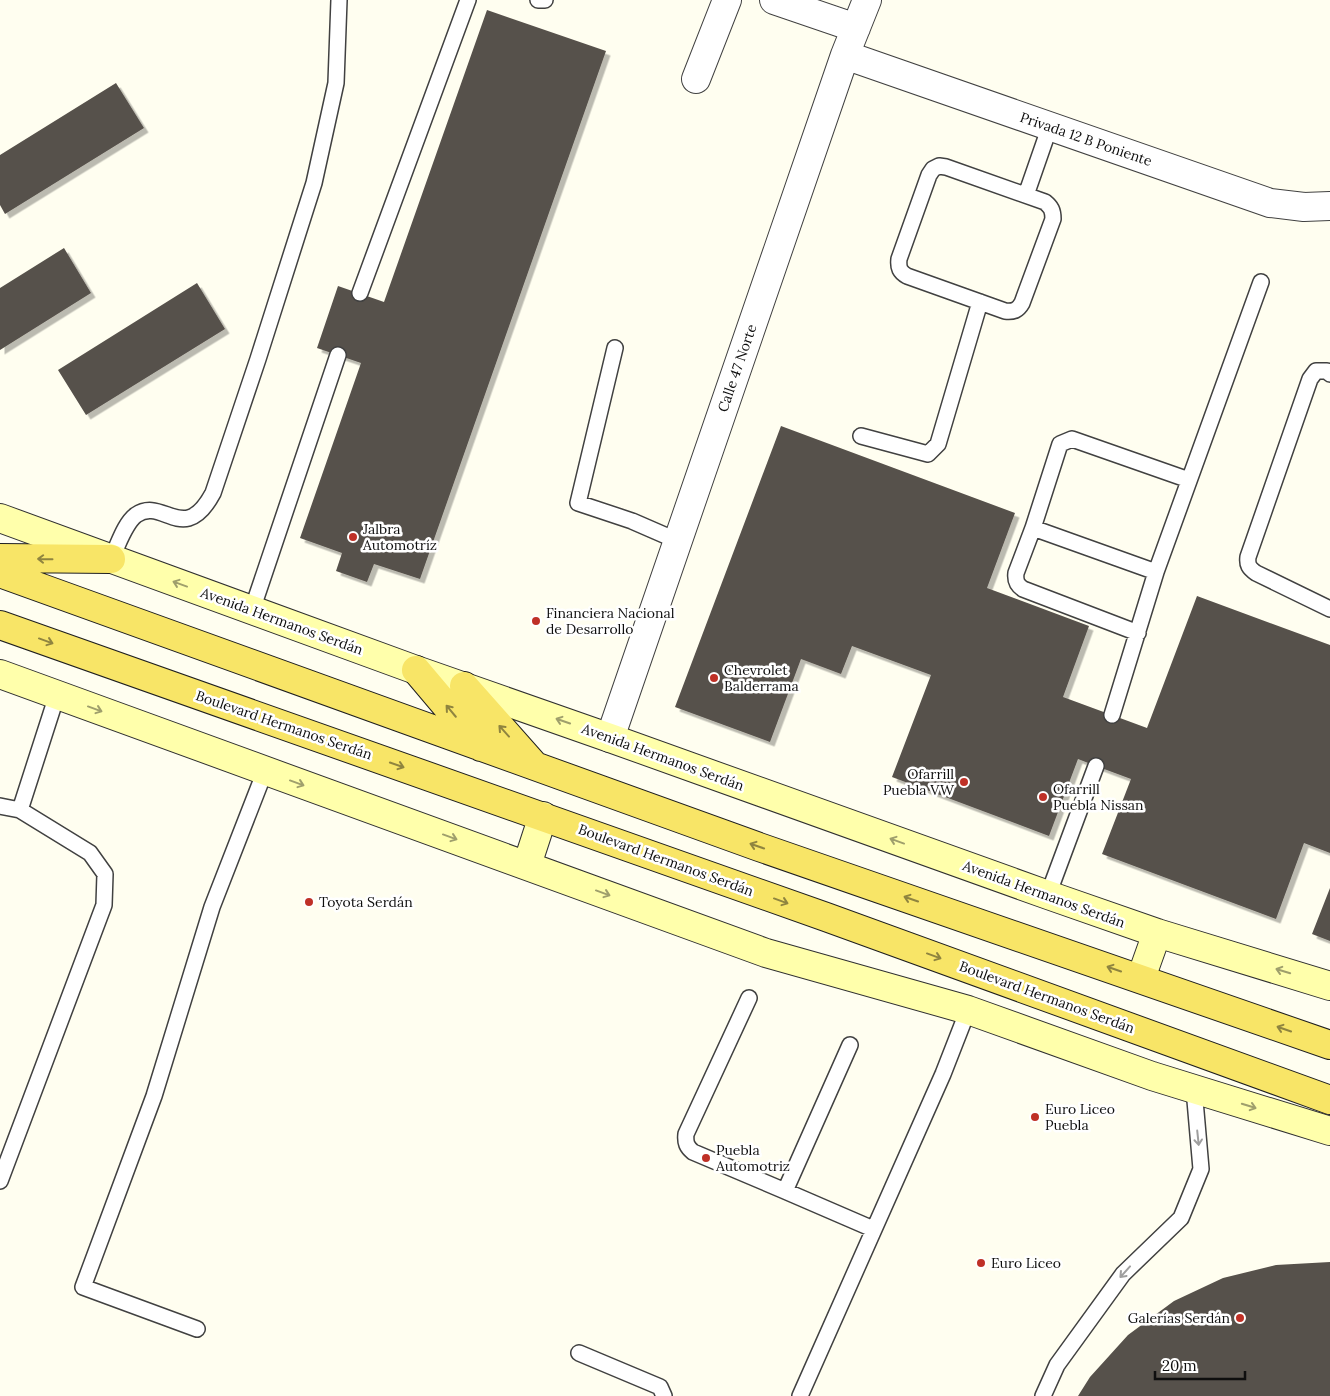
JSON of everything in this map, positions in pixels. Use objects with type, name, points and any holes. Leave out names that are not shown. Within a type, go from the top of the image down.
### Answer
[{"type":"main road","name":"Avenida Hermanos Serdán","points":[[0,518],[416,670],[1157,934],[1330,986]]},
{"type":"main road","points":[[0,558],[111,560]]},
{"type":"main road","points":[[0,573],[759,847],[1330,1045]]},
{"type":"main road","name":"Boulevard Hermanos Serdán","points":[[0,625],[835,920],[1330,1100]]},
{"type":"main road","points":[[416,670],[482,748]]},
{"type":"main road","points":[[0,674],[766,953],[968,1010],[1194,1089],[1330,1131]]},
{"type":"main road","points":[[464,686],[537,768]]},
{"type":"main road","points":[[527,865],[543,816]]},
{"type":"main road","points":[[1141,978],[1157,934]]},
{"type":"street","points":[[696,79],[726,0]]},
{"type":"street","points":[[774,0],[856,28]]},
{"type":"street","name":"Calle 47 Norte","points":[[610,738],[845,55],[868,0]]},
{"type":"street","name":"Privada 12 B Poniente","points":[[845,55],[1270,203],[1304,207],[1330,206]]},
{"type":"lane","points":[[111,560],[126,528],[137,515],[150,511],[186,520],[197,515],[205,507],[213,494],[314,183],[336,83],[339,0]]},
{"type":"lane","points":[[360,293],[468,0]]},
{"type":"lane","points":[[538,0],[545,0]]},
{"type":"lane","points":[[1026,195],[1050,126]]},
{"type":"lane","points":[[939,166],[946,167],[1026,195],[1045,202],[1050,206],[1053,212],[1053,219],[1019,309],[1005,312],[907,276],[901,272],[898,266],[899,259],[929,175],[933,169],[939,166]]},
{"type":"lane","points":[[1112,715],[1156,572],[1261,282]]},
{"type":"lane","points":[[861,436],[928,454],[938,444],[980,302]]},
{"type":"lane","points":[[614,348],[578,503],[632,521],[678,541]]},
{"type":"lane","points":[[252,610],[338,355]]},
{"type":"lane","points":[[1330,374],[1327,371],[1316,371],[1310,379],[1248,556],[1250,569],[1256,573],[1330,609]]},
{"type":"lane","points":[[1138,633],[1024,589],[1018,586],[1015,580],[1016,573],[1033,528],[1060,444],[1072,439],[1189,480]]},
{"type":"lane","points":[[1033,528],[1156,572]]},
{"type":"lane","points":[[20,810],[57,695]]},
{"type":"lane","points":[[1048,895],[1096,766]]},
{"type":"lane","points":[[197,1329],[83,1287],[154,1096],[212,907],[265,771]]},
{"type":"lane","points":[[0,806],[20,810],[90,853],[105,874],[104,905],[0,1181]]},
{"type":"lane","points":[[749,998],[686,1134],[685,1141],[688,1148],[693,1152],[873,1229]]},
{"type":"lane","points":[[800,1396],[873,1229],[944,1074],[968,1010]]},
{"type":"lane","points":[[785,1191],[850,1044]]},
{"type":"lane","points":[[1044,1396],[1057,1365],[1123,1274],[1181,1218],[1201,1169],[1194,1089]]},
{"type":"lane","points":[[579,1353],[660,1388],[664,1396]]},
{"type":"building","points":[[487,10],[606,51],[420,579],[374,564],[367,582],[336,571],[342,553],[300,538],[361,363],[317,348],[338,286],[384,302]]},
{"type":"building","points":[[116,83],[144,128],[5,214],[0,205],[0,155]]},
{"type":"building","points":[[64,248],[91,293],[0,350],[0,288]]},
{"type":"building","points":[[197,283],[225,329],[86,415],[58,370]]},
{"type":"building","points":[[781,426],[1015,513],[987,588],[1089,626],[1063,697],[1147,728],[1197,596],[1330,645],[1330,853],[1304,843],[1276,919],[1102,854],[1131,779],[1078,759],[1049,836],[892,777],[931,675],[852,646],[841,674],[801,659],[770,742],[675,707]]},
{"type":"building","points":[[1330,888],[1330,941],[1312,934]]},
{"type":"building","name":"Galerías Serdán","points":[[1330,1262],[1330,1396],[1078,1396],[1090,1377],[1128,1335],[1174,1301],[1223,1278],[1276,1265]]},
{"type":"place","name":"Jalbra Automotríz","points":[[353,537]]},
{"type":"place","name":"Financiera Nacional de Desarrollo","points":[[536,621]]},
{"type":"place","name":"Chevrolet Balderrama","points":[[714,678]]},
{"type":"place","name":"Ofarrill Puebla VW","points":[[964,782]]},
{"type":"place","name":"Ofarrill Puebla Nissan","points":[[1043,797]]},
{"type":"place","name":"Toyota Serdán","points":[[309,902]]},
{"type":"place","name":"Euro Liceo Puebla","points":[[1035,1117]]},
{"type":"place","name":"Puebla Automotriz","points":[[706,1158]]},
{"type":"place","name":"Euro Liceo","points":[[981,1263]]},
{"type":"place","name":"Galerías Serdán","points":[[1240,1318]]}]
